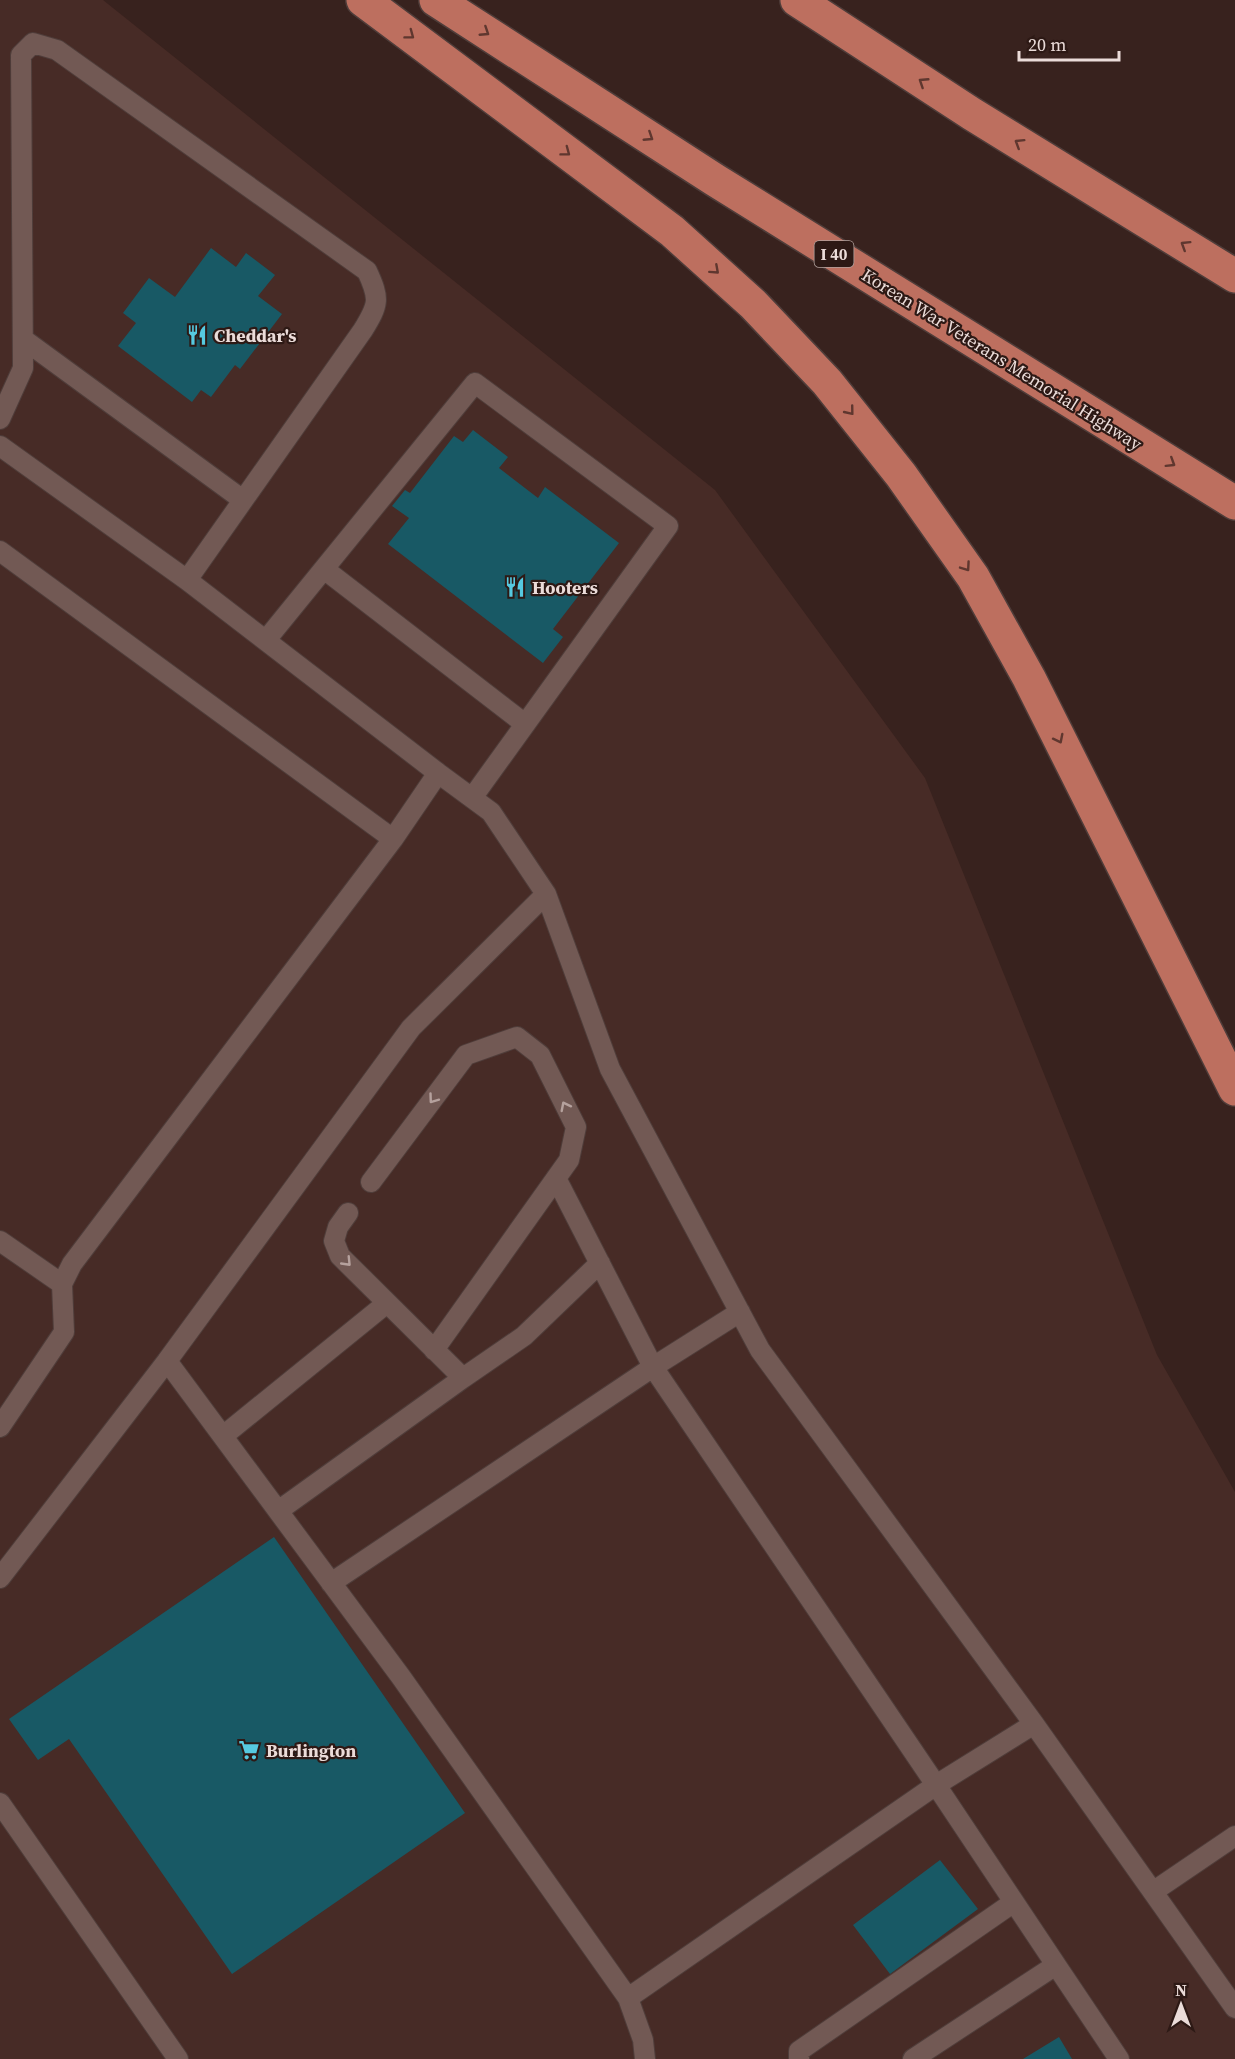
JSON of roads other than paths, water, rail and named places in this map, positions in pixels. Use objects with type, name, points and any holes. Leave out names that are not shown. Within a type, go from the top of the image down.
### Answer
[{"type":"highway","points":[[363,0],[672,231],[753,304],[827,382],[901,475],[973,577],[1029,678],[1235,1089]]},
{"type":"highway","name":"Korean War Veterans Memorial Highway","points":[[436,0],[725,186],[1235,503]]},
{"type":"highway","points":[[797,0],[972,114],[1235,276]]},
{"type":"lane","points":[[0,419],[23,369],[21,55],[33,43],[57,50],[367,271],[375,290],[375,309],[367,323],[187,580]]},
{"type":"lane","points":[[24,339],[243,500]]},
{"type":"lane","points":[[266,640],[475,383],[668,526],[472,798]]},
{"type":"lane","points":[[0,446],[187,580],[491,812],[546,894],[610,1069],[760,1350],[1034,1724],[1235,2007]]},
{"type":"lane","points":[[0,551],[393,839]]},
{"type":"lane","points":[[324,569],[525,724]]},
{"type":"lane","points":[[0,1427],[64,1332],[62,1284],[72,1264],[393,839],[438,773]]},
{"type":"lane","points":[[0,1578],[167,1361],[411,1028],[546,894]]},
{"type":"lane","points":[[371,1182],[466,1055],[517,1038],[540,1055],[576,1127],[569,1160],[434,1350]]},
{"type":"lane","points":[[556,1178],[653,1367],[1056,1965],[1111,2056]]},
{"type":"lane","points":[[348,1214],[338,1227],[334,1241],[340,1256],[463,1378]]},
{"type":"lane","points":[[0,1241],[62,1284]]},
{"type":"lane","points":[[278,1510],[524,1336],[600,1263]]},
{"type":"lane","points":[[223,1436],[387,1304]]},
{"type":"lane","points":[[331,1583],[653,1367],[740,1312]]},
{"type":"lane","points":[[167,1361],[408,1687],[628,1998],[643,2040],[645,2059]]},
{"type":"lane","points":[[628,1998],[936,1785],[1034,1724]]},
{"type":"lane","points":[[0,1803],[178,2059]]},
{"type":"lane","points":[[1154,1891],[1235,1836]]},
{"type":"lane","points":[[799,2059],[799,2051],[1014,1902]]},
{"type":"lane","points":[[912,2059],[1056,1965]]},
{"type":"place","name":"Cheddar's","points":[[197,335]]},
{"type":"place","name":"Hooters","points":[[515,587]]},
{"type":"place","name":"Burlington","points":[[249,1750]]}]
